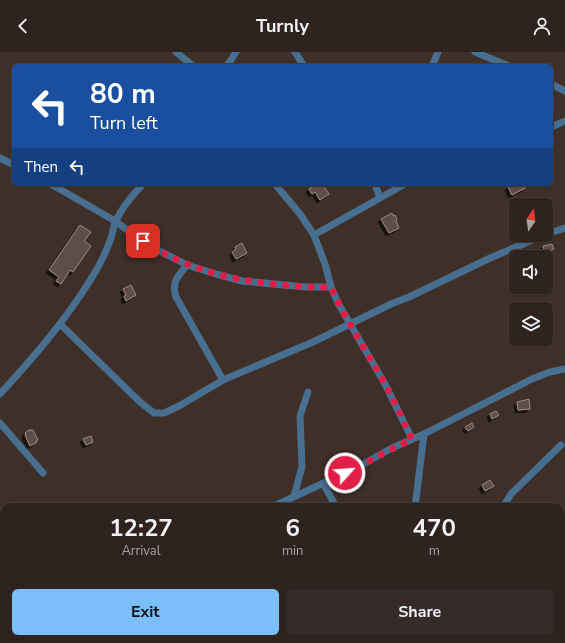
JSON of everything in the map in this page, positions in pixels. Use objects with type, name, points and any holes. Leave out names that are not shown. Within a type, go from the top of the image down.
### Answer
[{"type":"street","points":[[176,52],[191,64]]},
{"type":"street","points":[[228,64],[236,52]]},
{"type":"street","points":[[294,52],[303,64]]},
{"type":"street","points":[[433,64],[438,52]]},
{"type":"street","points":[[475,52],[504,64]]},
{"type":"street","points":[[553,85],[565,91]]},
{"type":"street","points":[[553,126],[565,120]]},
{"type":"street","points":[[0,158],[12,164]]},
{"type":"street","points":[[54,186],[115,221],[152,247],[187,264],[242,281],[306,287],[331,287]]},
{"type":"street","points":[[0,394],[38,352],[60,324],[91,279],[111,239],[115,221],[129,200],[141,186]]},
{"type":"street","points":[[277,186],[300,214],[314,235],[325,264],[331,287],[385,384],[412,439]]},
{"type":"street","points":[[376,186],[380,198]]},
{"type":"street","points":[[314,235],[401,186]]},
{"type":"street","points":[[553,232],[565,228]]},
{"type":"street","points":[[60,324],[140,402],[154,413],[164,413],[223,380],[313,342],[350,323],[529,242]]},
{"type":"street","points":[[187,264],[178,275],[173,289],[176,297],[223,380]]},
{"type":"street","points":[[280,503],[424,434],[532,379],[550,372],[565,369]]},
{"type":"street","points":[[294,496],[302,467],[300,416],[308,392]]},
{"type":"street","points":[[0,423],[43,473]]},
{"type":"street","points":[[415,503],[424,434]]},
{"type":"street","points":[[505,503],[511,494],[561,445]]},
{"type":"street","points":[[323,483],[334,503]]},
{"type":"building","points":[[314,186],[323,186],[329,194],[320,200],[315,192],[312,194],[309,189]]},
{"type":"building","points":[[524,186],[525,188],[512,195],[508,187]]},
{"type":"building","points":[[392,213],[393,216],[395,215],[399,228],[389,233],[381,219]]},
{"type":"building","points":[[80,225],[91,232],[84,241],[91,246],[73,272],[70,270],[61,284],[56,281],[59,277],[49,270]]},
{"type":"building","points":[[242,243],[247,253],[236,259],[232,252],[236,249],[235,247]]},
{"type":"building","points":[[552,244],[554,249],[544,250],[543,246]]},
{"type":"building","points":[[131,285],[136,295],[126,301],[124,296],[126,295],[123,289]]},
{"type":"building","points":[[529,399],[530,409],[518,410],[517,402]]},
{"type":"building","points":[[496,411],[499,415],[492,419],[490,414]]},
{"type":"building","points":[[472,423],[474,427],[468,431],[465,427]]},
{"type":"building","points":[[29,430],[33,430],[38,440],[30,446],[25,435],[25,433]]},
{"type":"building","points":[[91,436],[93,442],[86,445],[83,439]]},
{"type":"building","points":[[490,480],[494,486],[485,491],[482,485]]},
{"type":"route","points":[[143,241],[187,264],[242,281],[319,288],[331,287],[338,303],[385,384],[412,439],[345,473]]}]
